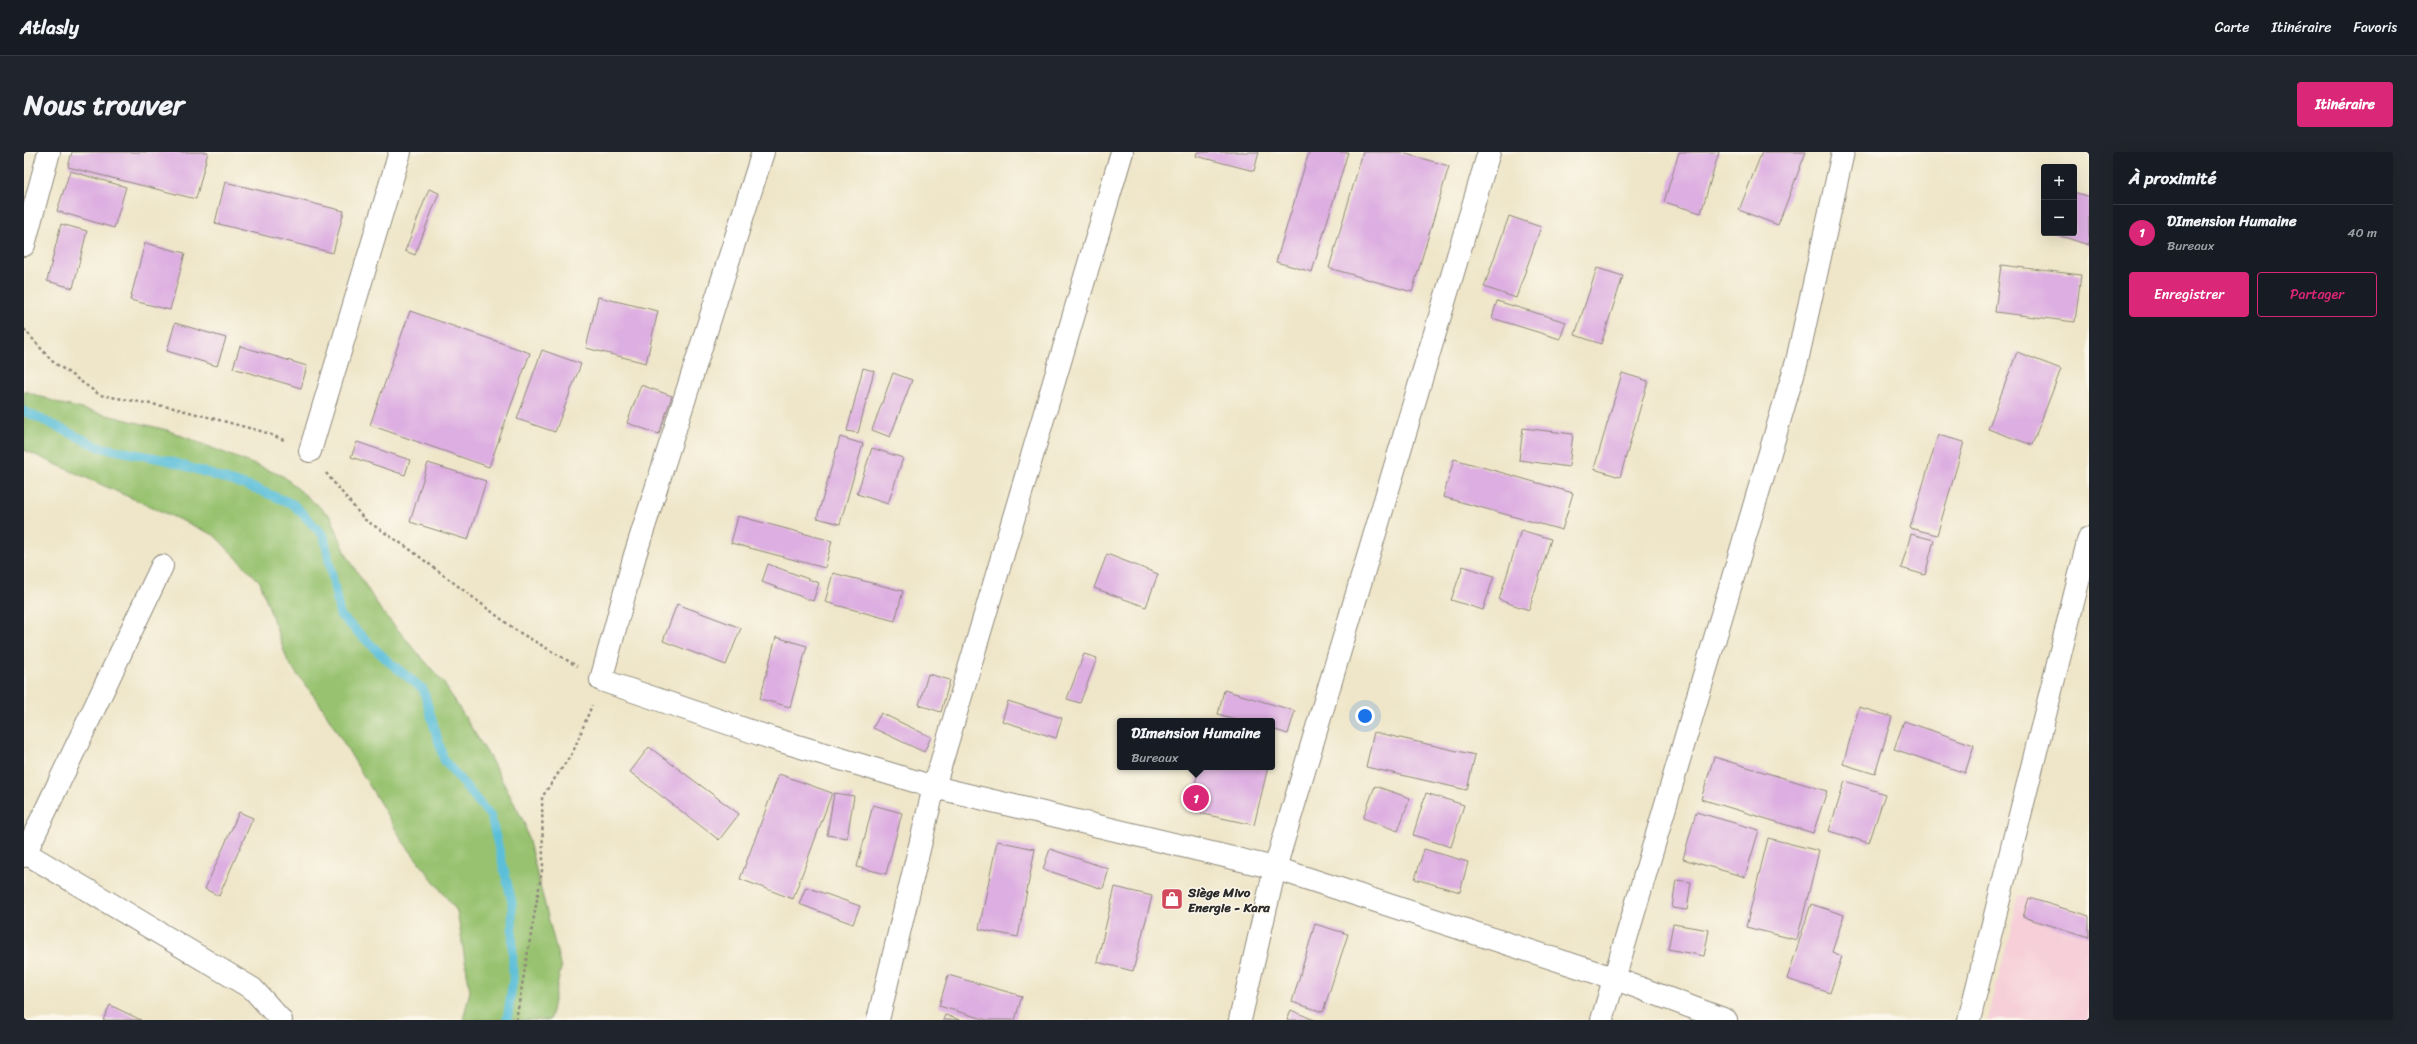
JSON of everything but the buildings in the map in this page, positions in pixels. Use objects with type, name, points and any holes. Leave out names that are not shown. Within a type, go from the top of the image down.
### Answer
[{"type":"street","points":[[24,244],[49,152]]},
{"type":"street","points":[[310,451],[400,152]]},
{"type":"street","points":[[763,152],[635,555],[602,680],[771,738],[934,787],[1275,868],[1613,978],[1726,1020]]},
{"type":"street","points":[[878,1020],[934,787],[1122,152]]},
{"type":"street","points":[[1240,1020],[1275,868],[1489,152]]},
{"type":"street","points":[[1602,1020],[1613,978],[1796,361],[1843,152]]},
{"type":"street","points":[[1969,1020],[2089,538]]},
{"type":"street","points":[[162,566],[24,854],[253,988],[281,1020]]},
{"type":"path","points":[[24,329],[52,361],[100,395],[182,410],[264,432],[310,451],[364,519],[408,548],[517,631],[602,680],[573,752],[542,797],[543,865],[516,1020]]},
{"type":"shaded area","points":[[2019,895],[2089,915],[2089,1020],[1988,1020]]},
{"type":"green space","points":[[24,391],[62,404],[167,430],[283,476],[331,517],[346,554],[380,609],[443,682],[489,756],[524,822],[561,968],[550,1020],[463,1020],[470,991],[457,911],[404,843],[322,707],[288,662],[260,582],[214,535],[24,450]]},
{"type":"waterway","points":[[24,411],[99,447],[166,460],[254,488],[293,504],[324,536],[340,615],[389,662],[423,689],[444,760],[491,817],[512,902],[513,980],[507,1020]]},
{"type":"place","name":"DImension Humaine","points":[[1196,798]]},
{"type":"place","name":"Siège Mivo Energie - Kara","points":[[1172,899]]}]
